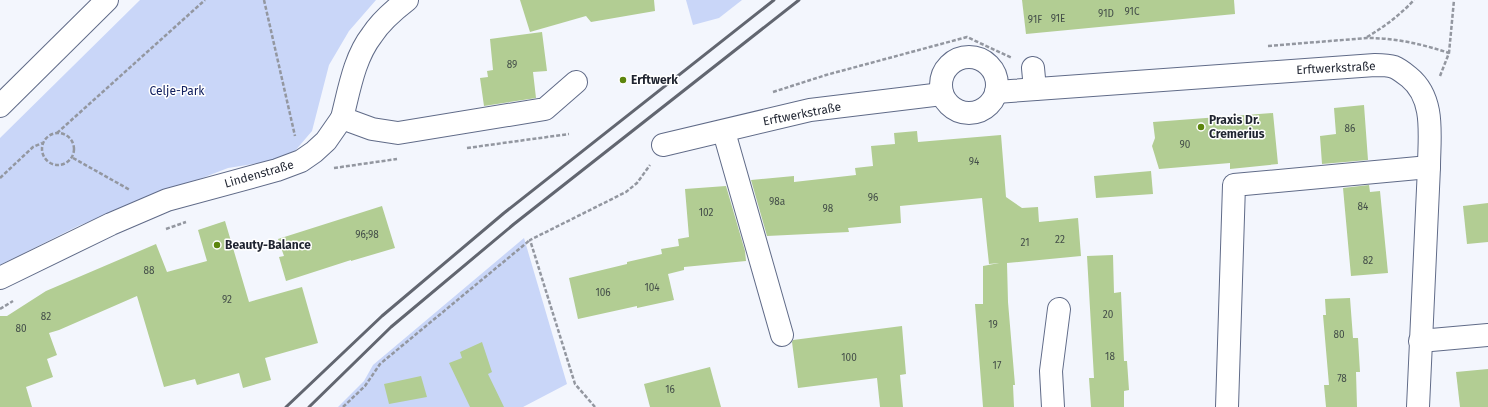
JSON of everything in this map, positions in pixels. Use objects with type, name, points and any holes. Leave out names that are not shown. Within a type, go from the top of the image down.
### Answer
[{"type":"street","points":[[0,106],[108,0]]},
{"type":"street","name":"Lindenstraße","points":[[0,278],[111,224],[179,196],[289,167],[301,161],[326,141],[342,118],[362,50],[382,22],[406,0]]},
{"type":"street","points":[[972,57],[982,60],[995,73],[997,82],[996,92],[993,101],[987,108],[970,114],[961,113],[952,109],[946,102],[940,85],[942,76],[947,67],[954,61],[972,57]]},
{"type":"street","name":"Erftwerkstraße","points":[[996,92],[1375,65],[1393,67],[1401,71],[1415,82],[1423,95],[1428,111],[1430,127],[1418,407]]},
{"type":"street","points":[[1033,68],[1035,89]]},
{"type":"street","points":[[342,118],[372,129],[398,133],[545,109],[576,82]]},
{"type":"street","name":"Erftwerkstraße","points":[[663,145],[724,132],[810,110],[942,94]]},
{"type":"street","points":[[724,132],[782,335]]},
{"type":"street","points":[[1227,407],[1234,185],[1429,167]]},
{"type":"street","points":[[1053,407],[1051,371],[1059,309]]},
{"type":"street","points":[[1420,341],[1488,335]]},
{"type":"path","points":[[57,133],[205,0]]},
{"type":"path","points":[[264,0],[301,161]]},
{"type":"path","points":[[1367,38],[1406,9],[1414,0]]},
{"type":"path","points":[[1267,46],[1367,38],[1400,40],[1449,52],[1454,0]]},
{"type":"path","points":[[769,93],[826,75],[967,37],[1033,68]]},
{"type":"path","points":[[57,133],[68,136],[73,142],[75,150],[73,158],[67,164],[60,166],[52,165],[46,161],[42,155],[41,149],[43,142],[47,137],[57,133]]},
{"type":"path","points":[[0,178],[33,147],[43,142]]},
{"type":"path","points":[[343,407],[365,386],[380,364],[530,240],[626,192],[641,178],[663,145]]},
{"type":"path","points":[[73,158],[156,205]]},
{"type":"path","points":[[160,231],[186,222]]},
{"type":"path","points":[[530,240],[575,384],[595,407]]},
{"type":"path","points":[[0,309],[14,300]]},
{"type":"green space","name":"Celje-Park","points":[[140,0],[376,0],[349,31],[329,65],[312,131],[289,158],[228,168],[78,226],[0,265],[0,138]]},
{"type":"green space","points":[[686,0],[742,0],[719,18],[693,25]]},
{"type":"green space","points":[[524,238],[567,384],[523,407],[338,407],[364,381],[373,365]]},
{"type":"building","points":[[520,0],[654,0],[655,11],[591,22],[586,16],[530,32]]},
{"type":"building","points":[[1022,0],[1234,0],[1235,14],[1026,34]]},
{"type":"building","points":[[542,32],[547,71],[533,72],[536,98],[484,106],[480,78],[488,77],[487,71],[493,70],[490,39]]},
{"type":"building","points":[[1364,105],[1368,160],[1322,164],[1320,136],[1336,134],[1334,108]]},
{"type":"building","points":[[1273,113],[1278,164],[1230,169],[1230,163],[1159,169],[1152,146],[1155,138],[1153,122]]},
{"type":"building","points":[[917,131],[918,142],[1001,135],[1006,197],[1022,208],[1038,207],[1039,222],[1078,218],[1081,256],[1007,263],[1008,302],[1015,385],[1013,385],[1014,407],[983,407],[975,304],[983,304],[983,266],[999,263],[989,264],[982,198],[900,206],[901,223],[848,228],[849,232],[767,236],[751,180],[794,176],[794,182],[856,175],[855,168],[873,166],[871,146],[895,144],[894,133]]},
{"type":"building","points":[[1151,171],[1153,194],[1096,198],[1094,176]]},
{"type":"building","points":[[1369,185],[1370,192],[1380,191],[1388,273],[1351,276],[1343,188]]},
{"type":"building","points":[[726,186],[745,251],[746,261],[684,267],[684,270],[668,274],[674,300],[637,308],[637,306],[578,319],[569,278],[662,254],[661,249],[679,246],[678,239],[689,237],[685,189]]},
{"type":"building","points":[[1488,203],[1488,242],[1467,244],[1463,206]]},
{"type":"building","points":[[382,206],[395,248],[351,260],[286,281],[279,257],[284,256],[278,239]]},
{"type":"building","points":[[225,221],[249,302],[302,287],[318,343],[265,358],[271,380],[243,388],[239,373],[197,385],[195,379],[164,387],[137,296],[49,333],[57,355],[47,359],[53,377],[26,387],[32,407],[0,407],[0,316],[7,316],[46,291],[156,244],[167,272],[207,261],[198,230]]},
{"type":"building","points":[[1113,255],[1114,293],[1121,292],[1124,361],[1127,361],[1129,390],[1124,391],[1124,407],[1091,407],[1089,378],[1094,378],[1087,256]]},
{"type":"building","points":[[1350,298],[1353,338],[1358,338],[1360,372],[1356,372],[1357,407],[1326,407],[1324,385],[1329,385],[1323,315],[1326,315],[1325,299]]},
{"type":"building","points":[[902,326],[906,374],[900,375],[903,407],[880,407],[877,378],[798,388],[792,342],[793,340]]},
{"type":"building","points":[[482,342],[492,372],[488,374],[504,407],[470,407],[449,363],[462,358],[460,352]]},
{"type":"building","points":[[710,367],[721,407],[650,407],[644,384]]},
{"type":"building","points":[[1488,369],[1488,407],[1460,407],[1456,372]]},
{"type":"building","points":[[421,376],[427,397],[389,404],[384,384]]},
{"type":"railway","points":[[286,407],[382,316],[504,213],[774,0]]},
{"type":"railway","points":[[309,407],[391,327],[514,224],[799,0]]},
{"type":"place","name":"Erftwerk","points":[[623,80]]},
{"type":"place","name":"Praxis Dr. Cremerius","points":[[1201,127]]},
{"type":"place","name":"Beauty-Balance","points":[[217,245]]}]
